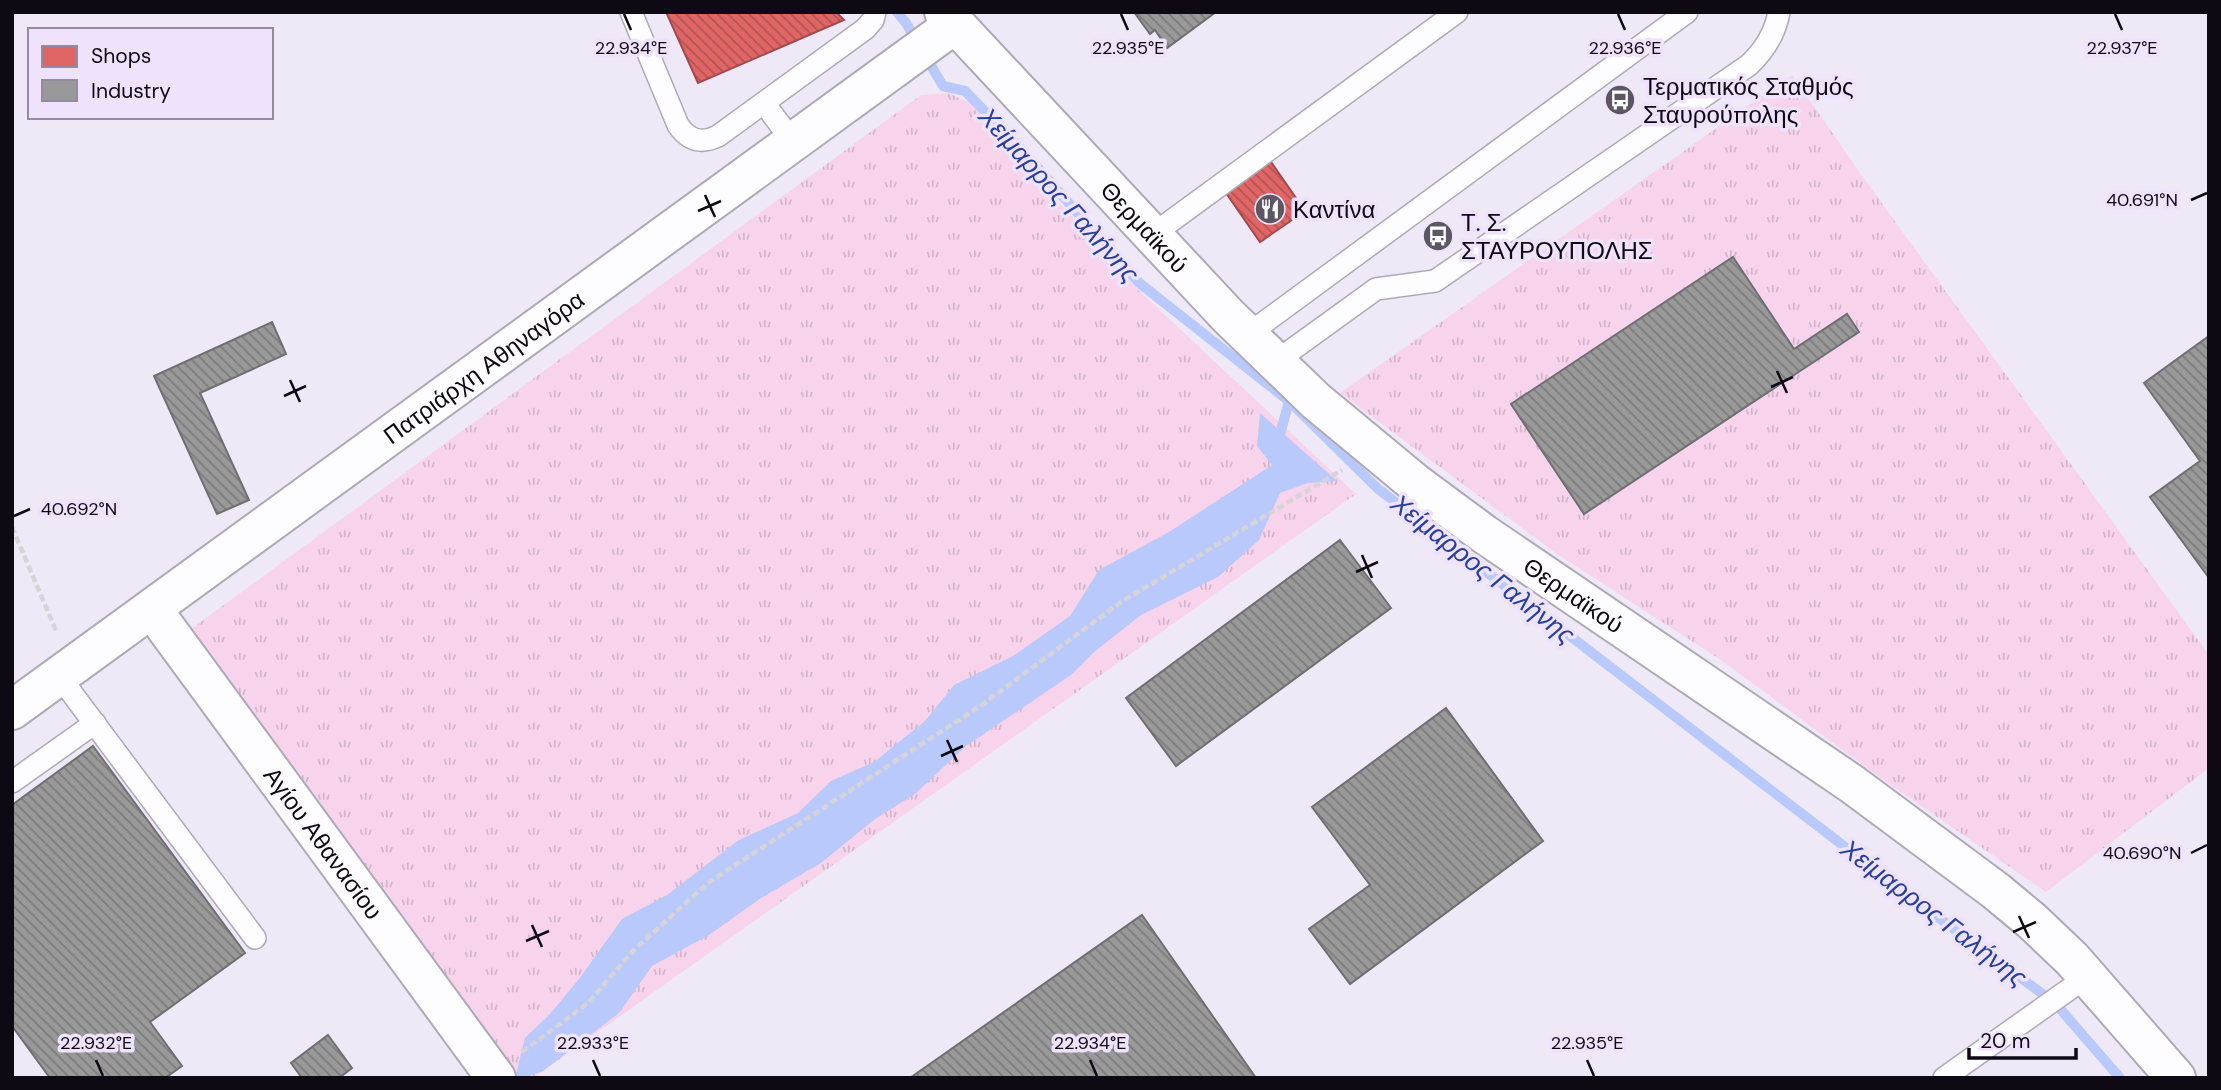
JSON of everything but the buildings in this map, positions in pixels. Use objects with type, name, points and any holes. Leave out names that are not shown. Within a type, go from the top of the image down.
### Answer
[{"type":"street","name":"Θερμαϊκού","points":[[949,18],[1247,335],[1316,401],[1375,451],[1484,534],[1863,792],[2032,921],[2088,976],[2176,1078]]},
{"type":"street","name":"Πατριάρχη Αθηναγόρα","points":[[12,710],[793,142],[949,18]]},
{"type":"street","name":"Αγίου Αθανασίου","points":[[152,609],[495,1076]]},
{"type":"lane","points":[[631,12],[678,125],[685,135],[695,140],[707,141],[719,136],[865,29],[873,20],[875,12]]},
{"type":"lane","points":[[1152,234],[1457,12]]},
{"type":"lane","points":[[1247,335],[1687,12]]},
{"type":"lane","points":[[1275,362],[1376,289],[1435,281],[1749,65],[1768,44],[1779,12]]},
{"type":"lane","points":[[764,103],[793,142]]},
{"type":"lane","points":[[67,670],[95,723],[254,938]]},
{"type":"lane","points":[[12,782],[95,723]]},
{"type":"lane","points":[[1944,1078],[2088,976]]},
{"type":"path","points":[[495,1076],[588,1003],[633,951],[709,882],[979,707],[1121,602],[1375,451]]},
{"type":"path","points":[[12,527],[53,626],[67,670]]},
{"type":"green space","points":[[1792,75],[2209,655],[2209,768],[2046,892],[1878,776],[1721,660],[1557,554],[1340,393]],"holes":[[[1733,257],[1794,349],[1847,314],[1858,332],[1584,514],[1511,405]]]},
{"type":"green space","points":[[949,93],[971,104],[1135,287],[1356,494],[533,1078],[520,1078],[187,632],[921,95]]},
{"type":"water","points":[[1260,413],[1337,481],[1308,483],[1280,493],[1259,540],[1218,577],[1141,615],[1093,653],[1071,675],[966,746],[915,794],[875,819],[821,863],[761,898],[709,935],[652,966],[619,1013],[543,1071],[515,1078],[525,1038],[550,1014],[579,979],[622,919],[667,895],[739,840],[798,813],[831,781],[874,762],[925,721],[954,685],[1013,656],[1070,616],[1099,570],[1169,532],[1272,465],[1257,446]]},
{"type":"waterway","name":"Χείμαρρος Γαλήνης","points":[[897,12],[943,86],[965,91],[1017,144],[1138,282],[1289,401],[1377,488],[1913,899],[2055,1003],[2120,1078]]},
{"type":"waterway","points":[[1277,446],[1289,401]]},
{"type":"place","name":"Τερματικός Σταθμός Σταυρούπολης","points":[[1620,100]]},
{"type":"place","name":"Καντίνα","points":[[1270,209]]},
{"type":"place","name":"Τ. Σ. ΣΤΑΥΡΟΥΠΟΛΗΣ","points":[[1438,236]]}]
